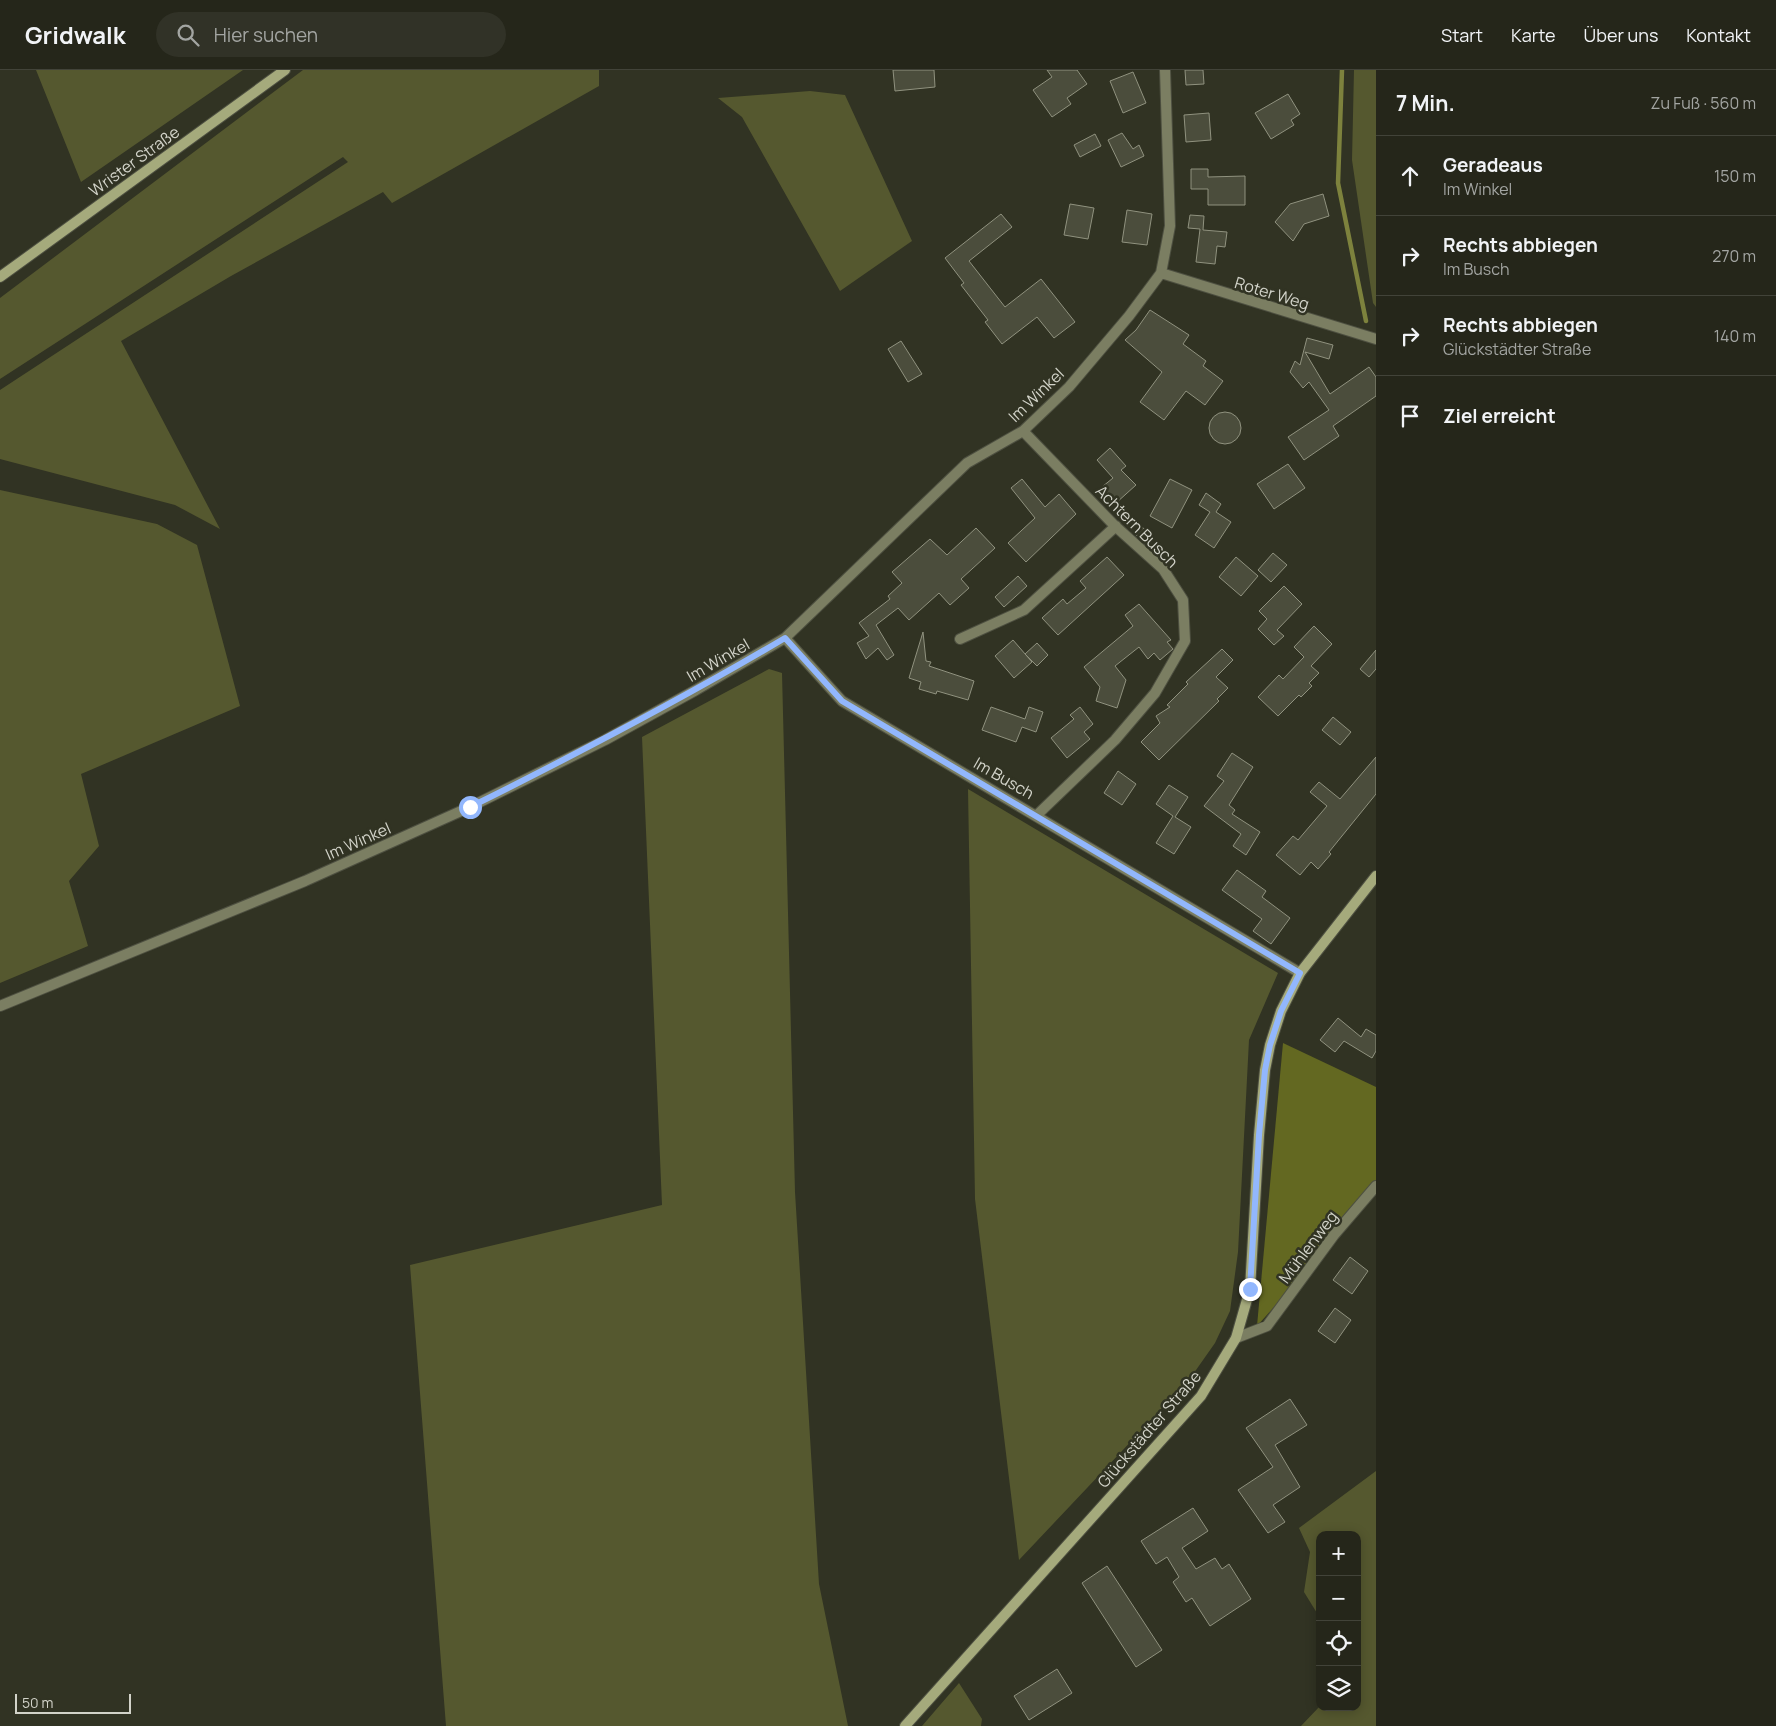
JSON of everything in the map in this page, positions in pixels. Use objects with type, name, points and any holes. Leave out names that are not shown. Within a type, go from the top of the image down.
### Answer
[{"type":"street","name":"Wrister Straße","points":[[0,277],[285,70]]},
{"type":"street","name":"Im Winkel","points":[[0,1006],[305,881],[470,807],[605,740],[785,638],[967,463],[1023,431],[1068,387],[1129,316],[1160,273],[1170,226],[1164,70]]},
{"type":"street","name":"Roter Weg","points":[[1160,273],[1376,339]]},
{"type":"street","name":"Achtern Busch","points":[[1023,431],[1116,526],[1163,569],[1183,600],[1185,641],[1155,694],[1115,740],[1037,815]]},
{"type":"street","points":[[960,638],[1024,610],[1116,526]]},
{"type":"street","name":"Im Busch","points":[[785,638],[842,701],[1037,815],[1300,973]]},
{"type":"street","name":"Glückstädter Straße","points":[[905,1726],[1202,1396],[1236,1338],[1250,1289],[1259,1135],[1265,1070],[1270,1045],[1281,1011],[1300,973],[1376,876]]},
{"type":"street","name":"Mühlenweg","points":[[1236,1338],[1267,1326],[1334,1235],[1376,1186]]},
{"type":"green space","points":[[36,70],[243,70],[81,182]]},
{"type":"green space","points":[[303,70],[599,70],[599,86],[392,203],[383,192],[231,276],[121,341],[220,529],[175,505],[0,459],[0,390],[348,162],[343,157],[0,379],[0,298]]},
{"type":"green space","points":[[1354,70],[1376,70],[1376,307],[1373,303],[1352,160]]},
{"type":"green space","points":[[810,91],[845,95],[912,241],[840,291],[742,117],[718,98]]},
{"type":"green space","points":[[0,490],[157,524],[197,545],[240,706],[81,774],[99,846],[69,881],[88,946],[0,983]]},
{"type":"green space","points":[[769,669],[782,673],[795,1192],[819,1584],[848,1726],[446,1726],[410,1265],[662,1205],[642,737]]},
{"type":"green space","points":[[968,789],[1278,973],[1249,1040],[1238,1252],[1230,1311],[1215,1343],[1189,1380],[1019,1560],[975,1199]]},
{"type":"green space","points":[[1283,1043],[1376,1087],[1376,1194],[1257,1326]]},
{"type":"green space","points":[[1376,1471],[1376,1726],[1301,1726],[1316,1710],[1361,1711],[1361,1531],[1316,1531],[1316,1612],[1304,1592],[1310,1552],[1299,1528]]},
{"type":"green space","points":[[959,1683],[982,1719],[981,1726],[922,1726]]},
{"type":"building","points":[[893,70],[934,70],[935,87],[895,91]]},
{"type":"building","points":[[1047,70],[1077,70],[1087,84],[1067,98],[1071,104],[1052,117],[1033,90],[1052,77]]},
{"type":"building","points":[[1185,70],[1203,70],[1204,84],[1186,85]]},
{"type":"building","points":[[1133,72],[1146,103],[1123,113],[1110,81]]},
{"type":"building","points":[[1288,94],[1300,114],[1291,120],[1294,125],[1271,139],[1255,113]]},
{"type":"building","points":[[1209,113],[1211,140],[1186,142],[1184,115]]},
{"type":"building","points":[[1122,133],[1133,149],[1139,145],[1144,156],[1121,167],[1108,140]]},
{"type":"building","points":[[1095,134],[1101,146],[1080,157],[1074,145]]},
{"type":"building","points":[[1191,169],[1208,169],[1208,177],[1245,176],[1245,205],[1208,205],[1208,189],[1191,189]]},
{"type":"building","points":[[1323,194],[1329,216],[1304,224],[1293,241],[1275,222],[1290,204]]},
{"type":"building","points":[[1070,204],[1094,208],[1088,239],[1064,235]]},
{"type":"building","points":[[1127,210],[1152,214],[1147,245],[1122,242]]},
{"type":"building","points":[[1001,214],[1012,227],[969,261],[1005,307],[1041,279],[1075,322],[1054,338],[1037,317],[1002,344],[985,322],[988,320],[961,285],[964,283],[945,258]]},
{"type":"building","points":[[1190,215],[1204,216],[1203,230],[1227,232],[1225,247],[1217,246],[1215,264],[1196,262],[1200,229],[1188,228]]},
{"type":"building","points":[[1150,310],[1189,335],[1183,344],[1206,361],[1203,366],[1223,381],[1205,405],[1186,391],[1164,420],[1140,402],[1162,372],[1125,340],[1136,330]]},
{"type":"building","points":[[1307,338],[1333,345],[1329,359],[1305,352],[1330,394],[1369,367],[1376,377],[1376,396],[1333,426],[1339,436],[1304,460],[1288,437],[1329,410],[1309,382],[1303,388],[1290,372],[1295,361],[1300,365]]},
{"type":"building","points":[[901,341],[922,374],[908,382],[888,349]]},
{"type":"building","points":[[1225,412],[1237,416],[1241,428],[1237,440],[1225,444],[1213,440],[1209,428],[1213,416]]},
{"type":"building","points":[[1110,448],[1126,466],[1121,470],[1136,485],[1116,503],[1102,487],[1113,478],[1097,460]]},
{"type":"building","points":[[1288,464],[1305,488],[1274,509],[1257,484]]},
{"type":"building","points":[[1022,479],[1045,507],[1059,494],[1076,514],[1026,562],[1008,543],[1035,518],[1011,488]]},
{"type":"building","points":[[1170,479],[1192,490],[1172,528],[1150,516]]},
{"type":"building","points":[[1206,493],[1221,504],[1216,512],[1231,522],[1214,548],[1195,535],[1210,512],[1199,505]]},
{"type":"building","points":[[1140,526],[1152,534],[1146,544],[1135,534]]},
{"type":"building","points":[[976,528],[995,548],[961,579],[969,588],[950,605],[939,593],[909,620],[898,608],[876,625],[894,655],[887,660],[878,648],[866,659],[857,643],[869,636],[859,623],[890,599],[888,596],[902,583],[892,572],[930,539],[947,555]]},
{"type":"building","points":[[1273,553],[1287,565],[1271,582],[1258,570]]},
{"type":"building","points":[[1107,557],[1124,575],[1058,635],[1042,618],[1063,599],[1067,604],[1086,588],[1080,581]]},
{"type":"building","points":[[1236,557],[1258,576],[1241,596],[1219,577]]},
{"type":"building","points":[[1018,576],[1027,586],[1004,607],[995,597]]},
{"type":"building","points":[[1284,586],[1302,604],[1277,630],[1284,636],[1274,645],[1258,629],[1267,619],[1259,611]]},
{"type":"building","points":[[1139,604],[1171,640],[1167,642],[1173,649],[1160,660],[1154,653],[1148,659],[1139,647],[1115,666],[1126,680],[1117,708],[1096,701],[1100,687],[1084,667],[1133,626],[1125,615]]},
{"type":"building","points":[[1314,626],[1332,644],[1311,666],[1319,673],[1309,683],[1312,686],[1301,697],[1299,695],[1278,716],[1258,697],[1279,675],[1283,679],[1304,657],[1294,647]]},
{"type":"building","points":[[923,632],[926,661],[931,662],[929,666],[974,681],[968,700],[937,691],[936,694],[919,689],[921,682],[909,678]]},
{"type":"building","points":[[1013,640],[1032,662],[1014,678],[995,656]]},
{"type":"building","points":[[1037,643],[1048,655],[1037,666],[1025,654]]},
{"type":"building","points":[[1222,649],[1233,660],[1216,677],[1228,688],[1217,699],[1219,701],[1159,760],[1141,742],[1160,723],[1156,716],[1170,707],[1167,705],[1188,684],[1186,682]]},
{"type":"building","points":[[1376,650],[1376,669],[1369,677],[1360,669]]},
{"type":"building","points":[[991,707],[1025,719],[1029,707],[1043,712],[1036,732],[1022,727],[1016,742],[982,730]]},
{"type":"building","points":[[1080,707],[1093,724],[1084,732],[1090,739],[1067,758],[1051,738],[1074,719],[1070,715]]},
{"type":"building","points":[[1333,717],[1351,732],[1340,745],[1322,730]]},
{"type":"building","points":[[1232,753],[1253,767],[1229,805],[1235,810],[1232,814],[1260,832],[1246,855],[1233,846],[1241,834],[1204,806],[1224,781],[1217,776]]},
{"type":"building","points":[[1376,757],[1376,794],[1329,852],[1331,854],[1318,869],[1311,862],[1300,875],[1276,855],[1293,836],[1298,840],[1327,806],[1310,792],[1319,782],[1340,799]]},
{"type":"building","points":[[1118,771],[1136,784],[1122,805],[1104,793]]},
{"type":"building","points":[[1169,785],[1188,797],[1175,817],[1191,827],[1174,854],[1156,843],[1173,816],[1156,804]]},
{"type":"building","points":[[1237,870],[1266,891],[1262,897],[1290,918],[1271,944],[1253,931],[1262,919],[1222,890]]},
{"type":"building","points":[[1338,1018],[1361,1037],[1366,1029],[1376,1035],[1376,1051],[1372,1058],[1344,1041],[1335,1052],[1320,1040]]},
{"type":"building","points":[[1350,1257],[1368,1271],[1352,1294],[1333,1280]]},
{"type":"building","points":[[1335,1308],[1351,1320],[1335,1343],[1318,1331]]},
{"type":"building","points":[[1290,1399],[1307,1425],[1275,1445],[1300,1487],[1273,1505],[1285,1522],[1268,1533],[1238,1490],[1273,1467],[1246,1428]]},
{"type":"building","points":[[1193,1508],[1208,1531],[1182,1548],[1196,1569],[1215,1558],[1222,1569],[1229,1564],[1251,1599],[1210,1626],[1192,1598],[1186,1602],[1173,1582],[1179,1577],[1167,1557],[1156,1564],[1141,1541]]},
{"type":"building","points":[[1107,1566],[1162,1650],[1136,1667],[1082,1583]]},
{"type":"building","points":[[1057,1669],[1072,1693],[1029,1720],[1014,1696]]},
{"type":"waterway","points":[[1342,70],[1338,183],[1366,321]]},
{"type":"route","points":[[470,807],[605,740],[785,638],[842,701],[1037,815],[1300,973],[1281,1011],[1270,1045],[1265,1070],[1259,1135],[1250,1289]]}]
